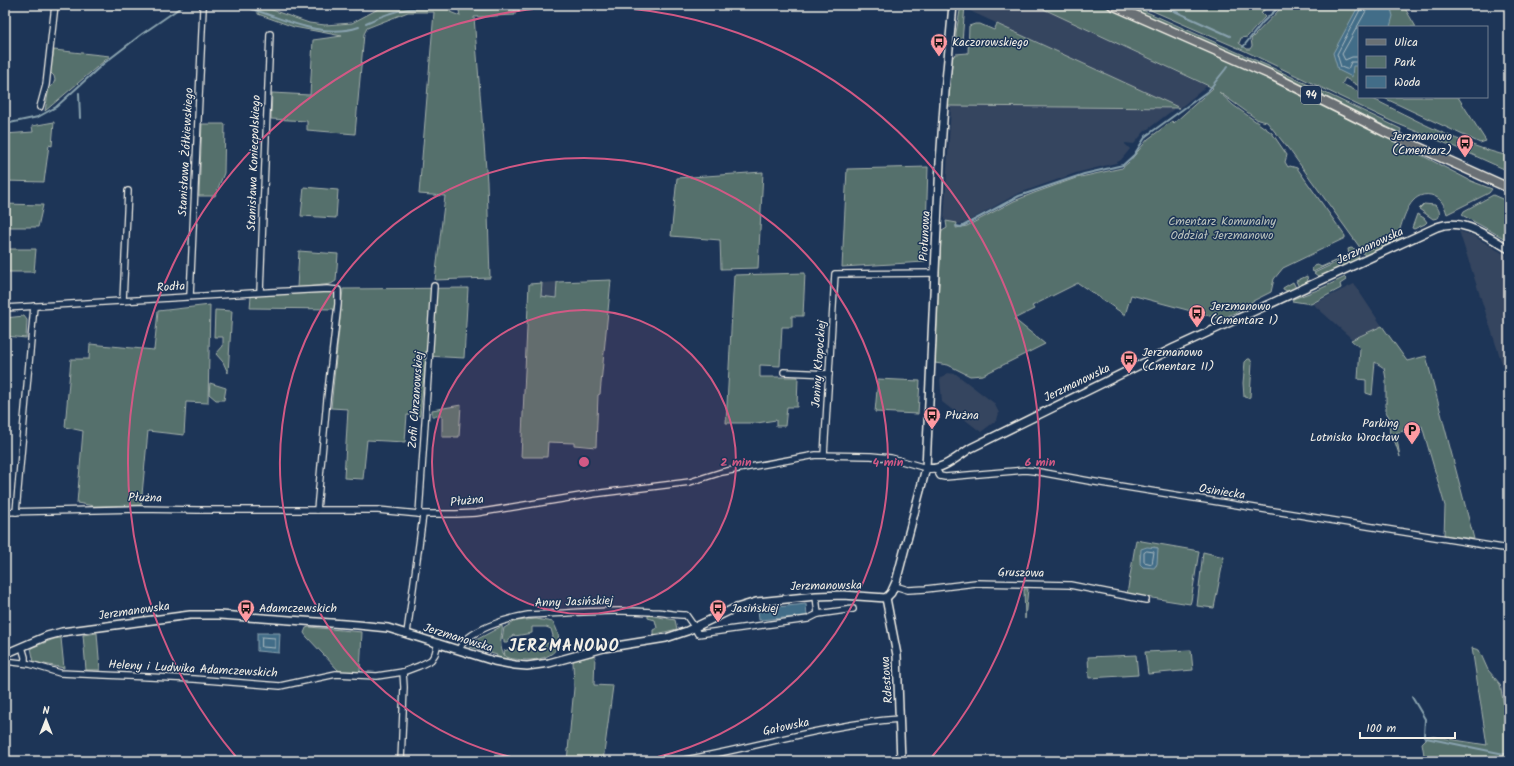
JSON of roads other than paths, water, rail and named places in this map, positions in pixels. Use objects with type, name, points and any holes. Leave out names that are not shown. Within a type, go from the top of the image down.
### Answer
[{"type":"main road","name":"94","points":[[1112,5],[1268,74],[1384,132],[1509,188]]},
{"type":"street","points":[[40,107],[46,84],[55,5]]},
{"type":"street","name":"Piołunowa","points":[[926,468],[945,92],[954,5]]},
{"type":"street","name":"Stanisława Żółkiewskiego","points":[[190,296],[203,9]]},
{"type":"street","name":"Stanisława Koniecpolskiego","points":[[260,292],[270,34]]},
{"type":"street","points":[[123,301],[128,191]]},
{"type":"street","name":"Jerzmanowska","points":[[936,469],[942,467],[971,448],[1174,348],[1437,226],[1451,224],[1468,227],[1509,249]]},
{"type":"street","name":"Janiny Kłopockiej","points":[[824,455],[835,274],[935,273]]},
{"type":"street","name":"Zofii Chrzanowskiej","points":[[407,633],[421,514],[434,286]]},
{"type":"street","name":"Rodła","points":[[5,308],[260,292],[327,289],[338,290],[338,304],[327,399],[317,510]]},
{"type":"street","points":[[16,512],[34,306]]},
{"type":"street","points":[[784,372],[830,374]]},
{"type":"street","name":"Płużna","points":[[5,512],[139,509],[378,510],[421,514],[476,513],[579,496],[690,482],[722,472],[824,455],[891,458],[926,468]]},
{"type":"street","points":[[886,598],[894,586],[926,468],[936,469]]},
{"type":"street","name":"Osiniecka","points":[[936,469],[940,476],[945,477],[1026,470],[1034,471],[1509,549]]},
{"type":"street","name":"Gruszowa","points":[[894,586],[908,590],[926,590],[976,583],[1070,585],[1146,600]]},
{"type":"street","name":"Jerzmanowska","points":[[5,654],[47,636],[62,632],[190,615],[220,615],[358,624],[388,628],[507,664],[537,665],[600,649],[666,638],[742,605],[778,599],[816,596],[843,595],[886,598]]},
{"type":"street","points":[[816,596],[818,614]]},
{"type":"street","name":"Rdestowa","points":[[886,598],[897,655],[901,761]]},
{"type":"street","points":[[694,627],[698,634],[808,619],[818,614],[853,609]]},
{"type":"street","name":"Anny Jasińskiej","points":[[459,650],[464,642],[486,628],[515,617],[528,615],[584,612],[653,612],[686,615],[694,627]]},
{"type":"street","name":"Heleny i Ludwika Adamczewskich","points":[[5,661],[27,664],[60,672],[194,679],[280,686],[336,674],[377,676],[403,672],[431,660],[435,654],[438,643]]},
{"type":"street","points":[[22,647],[27,664]]},
{"type":"street","points":[[401,761],[404,687],[403,672]]},
{"type":"street","name":"Gałowska","points":[[678,761],[721,754],[777,740],[832,729],[900,719]]},
{"type":"water","points":[[1359,5],[1390,5],[1393,16],[1390,26],[1358,26],[1358,66],[1353,66],[1352,77],[1338,70],[1333,53]]},
{"type":"water","points":[[1147,547],[1158,548],[1157,564],[1154,568],[1143,567],[1140,564],[1141,549]]},
{"type":"water","points":[[806,604],[807,616],[759,620],[758,609]]},
{"type":"water","points":[[257,633],[280,633],[279,653],[257,651]]},
{"type":"waterway","points":[[5,124],[38,117],[56,107],[103,64],[142,34],[184,5]]},
{"type":"waterway","points":[[245,5],[252,9],[305,27],[332,31],[359,27]]},
{"type":"waterway","points":[[457,8],[496,9],[507,5]]},
{"type":"waterway","points":[[1161,5],[1230,36]]},
{"type":"waterway","points":[[1243,47],[1263,22],[1281,5]]},
{"type":"waterway","points":[[366,23],[388,14],[407,9],[451,8]]},
{"type":"waterway","points":[[956,226],[961,227],[1019,196],[1084,174],[1123,165],[1134,155],[1146,136],[1208,91],[1228,66]]},
{"type":"waterway","points":[[79,93],[80,118]]},
{"type":"waterway","points":[[1412,697],[1425,719],[1424,736],[1426,738],[1509,755]]},
{"type":"place","name":"Kaczorowskiego","points":[[939,57]]},
{"type":"place","name":"Jerzmanowo (Cmentarz)","points":[[1465,158]]},
{"type":"place","name":"Jerzmanowo (Cmentarz I)","points":[[1197,328]]},
{"type":"place","name":"Jerzmanowo (Cmentarz II)","points":[[1129,374]]},
{"type":"place","name":"Płużna","points":[[932,430]]},
{"type":"place","name":"Parking Lotnisko Wrocław","points":[[1412,445]]},
{"type":"place","name":"Adamczewskich","points":[[246,623]]},
{"type":"place","name":"Jasińskiej","points":[[718,623]]},
{"type":"district","name":"JERZMANOWO","points":[[564,646]]},
{"type":"park label","name":"Cmentarz Komunalny Oddział Jerzmanowo","points":[[1222,228]]}]
